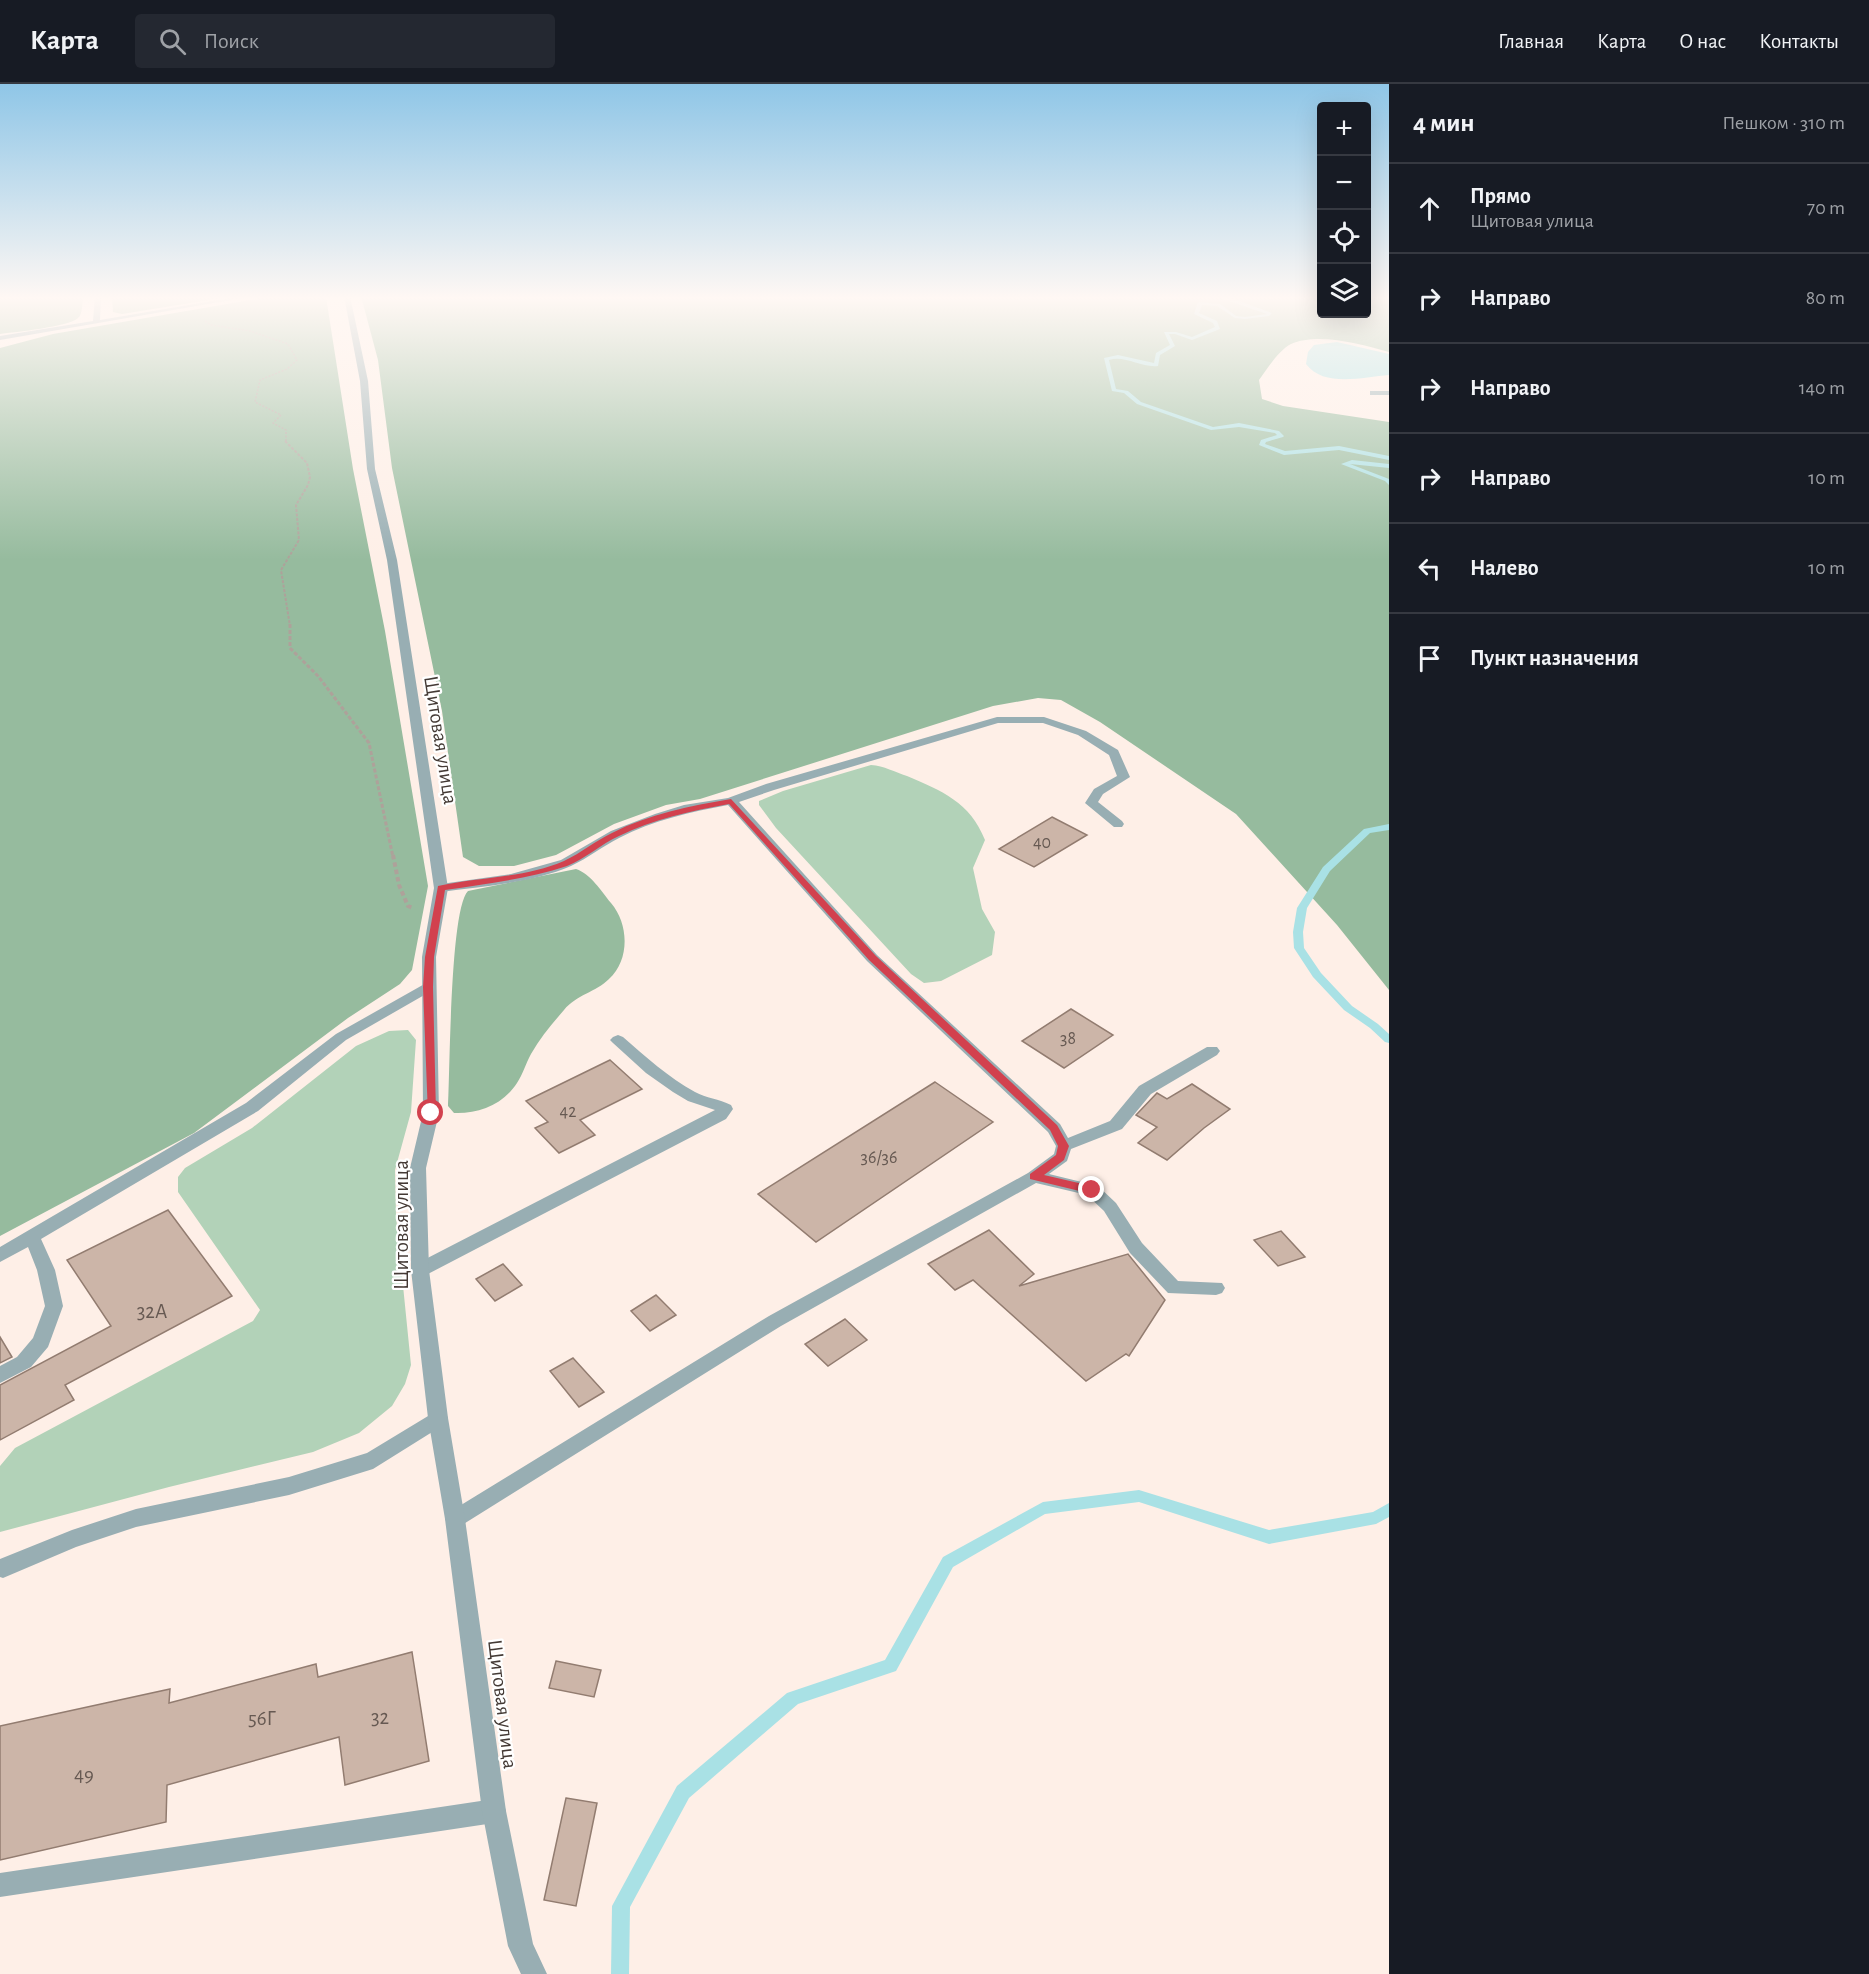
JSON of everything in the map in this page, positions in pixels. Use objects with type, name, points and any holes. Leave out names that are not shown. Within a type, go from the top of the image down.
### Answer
[{"type":"street","name":"Щитовая улица","points":[[364,384],[371,469],[392,560],[441,888],[428,987],[431,1113],[418,1168],[420,1270],[438,1418],[455,1519],[494,1811],[521,1946],[534,1974]]},
{"type":"street","points":[[1373,393],[1389,393]]},
{"type":"street","points":[[441,888],[512,878],[566,863],[616,834],[658,817],[684,809],[731,801],[770,787],[997,720],[1044,720],[1082,733],[1114,753],[1124,777],[1098,792],[1091,803],[1118,824]]},
{"type":"street","points":[[731,801],[872,958],[1054,1128],[1064,1146]]},
{"type":"street","points":[[0,1255],[252,1107],[341,1037],[428,987]]},
{"type":"street","points":[[420,1270],[699,1126],[720,1114],[724,1109],[715,1102],[693,1098],[657,1077],[618,1040]]},
{"type":"street","points":[[455,1519],[775,1321],[1034,1177],[1060,1157],[1064,1146],[1116,1125],[1145,1090],[1212,1050]]},
{"type":"street","points":[[1034,1177],[1092,1190],[1110,1207],[1136,1248],[1174,1288],[1216,1288]]},
{"type":"street","points":[[0,1374],[24,1362],[41,1342],[54,1306],[46,1270],[32,1237]]},
{"type":"street","points":[[3,1568],[72,1539],[136,1518],[289,1486],[373,1460],[438,1418]]},
{"type":"street","points":[[0,1885],[494,1811]]},
{"type":"path","points":[[259,384],[255,402],[281,415],[273,423],[286,430],[285,441],[305,457],[311,469],[309,485],[296,505],[302,536],[281,570],[290,616],[290,648],[318,676],[369,743],[399,885],[408,906],[435,920]]},
{"type":"green space","points":[[0,384],[340,384],[353,469],[385,631],[428,886],[412,970],[400,984],[348,1018],[194,1133],[0,1236]]},
{"type":"green space","points":[[381,384],[1260,384],[1262,399],[1283,406],[1389,422],[1389,990],[1337,925],[1236,814],[1100,722],[1061,700],[1038,698],[993,706],[700,799],[666,805],[614,824],[556,855],[514,866],[479,866],[463,857],[442,711],[392,468]]},
{"type":"green space","points":[[871,765],[907,776],[954,799],[971,816],[985,840],[973,868],[982,909],[995,932],[992,955],[941,981],[924,983],[911,974],[776,828],[759,805],[759,801],[783,791]]},
{"type":"green space","points":[[576,869],[591,879],[617,912],[624,931],[625,942],[621,962],[609,979],[564,1010],[538,1042],[517,1083],[505,1097],[481,1110],[454,1113],[448,1106],[454,958],[462,904],[468,891]]},
{"type":"green space","points":[[408,1030],[416,1040],[411,1112],[395,1170],[396,1216],[411,1365],[405,1384],[392,1406],[359,1433],[313,1452],[0,1532],[0,1466],[15,1448],[253,1321],[260,1310],[178,1192],[178,1177],[185,1168],[252,1128],[356,1046],[389,1031]]},
{"type":"building","points":[[1052,817],[1087,835],[1034,867],[999,849]]},
{"type":"building","points":[[1071,1009],[1113,1035],[1064,1068],[1022,1041]]},
{"type":"building","points":[[610,1060],[642,1089],[580,1120],[595,1135],[559,1153],[535,1128],[548,1122],[526,1101]]},
{"type":"building","points":[[935,1082],[993,1122],[816,1242],[758,1194]]},
{"type":"building","points":[[1192,1084],[1230,1109],[1167,1160],[1138,1143],[1157,1127],[1136,1115],[1157,1093],[1167,1099]]},
{"type":"building","points":[[168,1210],[232,1296],[65,1385],[74,1400],[0,1440],[0,1385],[111,1326],[67,1260]]},
{"type":"building","points":[[989,1230],[1034,1274],[1019,1286],[1128,1254],[1165,1300],[1129,1356],[1126,1354],[1086,1381],[973,1280],[955,1290],[928,1264]]},
{"type":"building","points":[[1281,1231],[1305,1257],[1278,1266],[1254,1240]]},
{"type":"building","points":[[503,1264],[522,1285],[495,1301],[476,1279]]},
{"type":"building","points":[[656,1295],[676,1315],[650,1331],[631,1311]]},
{"type":"building","points":[[845,1319],[867,1340],[828,1366],[805,1344]]},
{"type":"building","points":[[0,1337],[12,1357],[0,1363]]},
{"type":"building","points":[[573,1358],[604,1392],[579,1407],[550,1371]]},
{"type":"building","points":[[412,1652],[429,1761],[345,1785],[339,1737],[167,1785],[166,1822],[0,1860],[0,1726],[170,1689],[169,1703],[316,1664],[318,1677]]},
{"type":"building","points":[[556,1661],[601,1670],[594,1697],[549,1688]]},
{"type":"building","points":[[566,1798],[597,1803],[576,1906],[544,1900]]},
{"type":"waterway","points":[[1113,384],[1114,390],[1126,392],[1139,403],[1213,429],[1239,425],[1277,432],[1281,436],[1263,441],[1262,445],[1284,453],[1339,448],[1389,458]]},
{"type":"waterway","points":[[1389,466],[1352,462],[1344,464],[1387,480],[1389,483]]},
{"type":"waterway","points":[[1389,827],[1367,831],[1326,869],[1302,908],[1298,932],[1299,948],[1317,975],[1348,1008],[1374,1026],[1389,1040]]},
{"type":"waterway","points":[[620,1974],[621,1906],[683,1792],[793,1698],[890,1666],[948,1562],[1043,1508],[1139,1496],[1269,1537],[1376,1518],[1389,1509]]},
{"type":"route","points":[[431,1113],[429,957],[441,888],[512,878],[566,863],[616,834],[658,817],[684,809],[731,801],[872,958],[1054,1128],[1064,1146],[1060,1157],[1034,1177],[1092,1190]]}]
